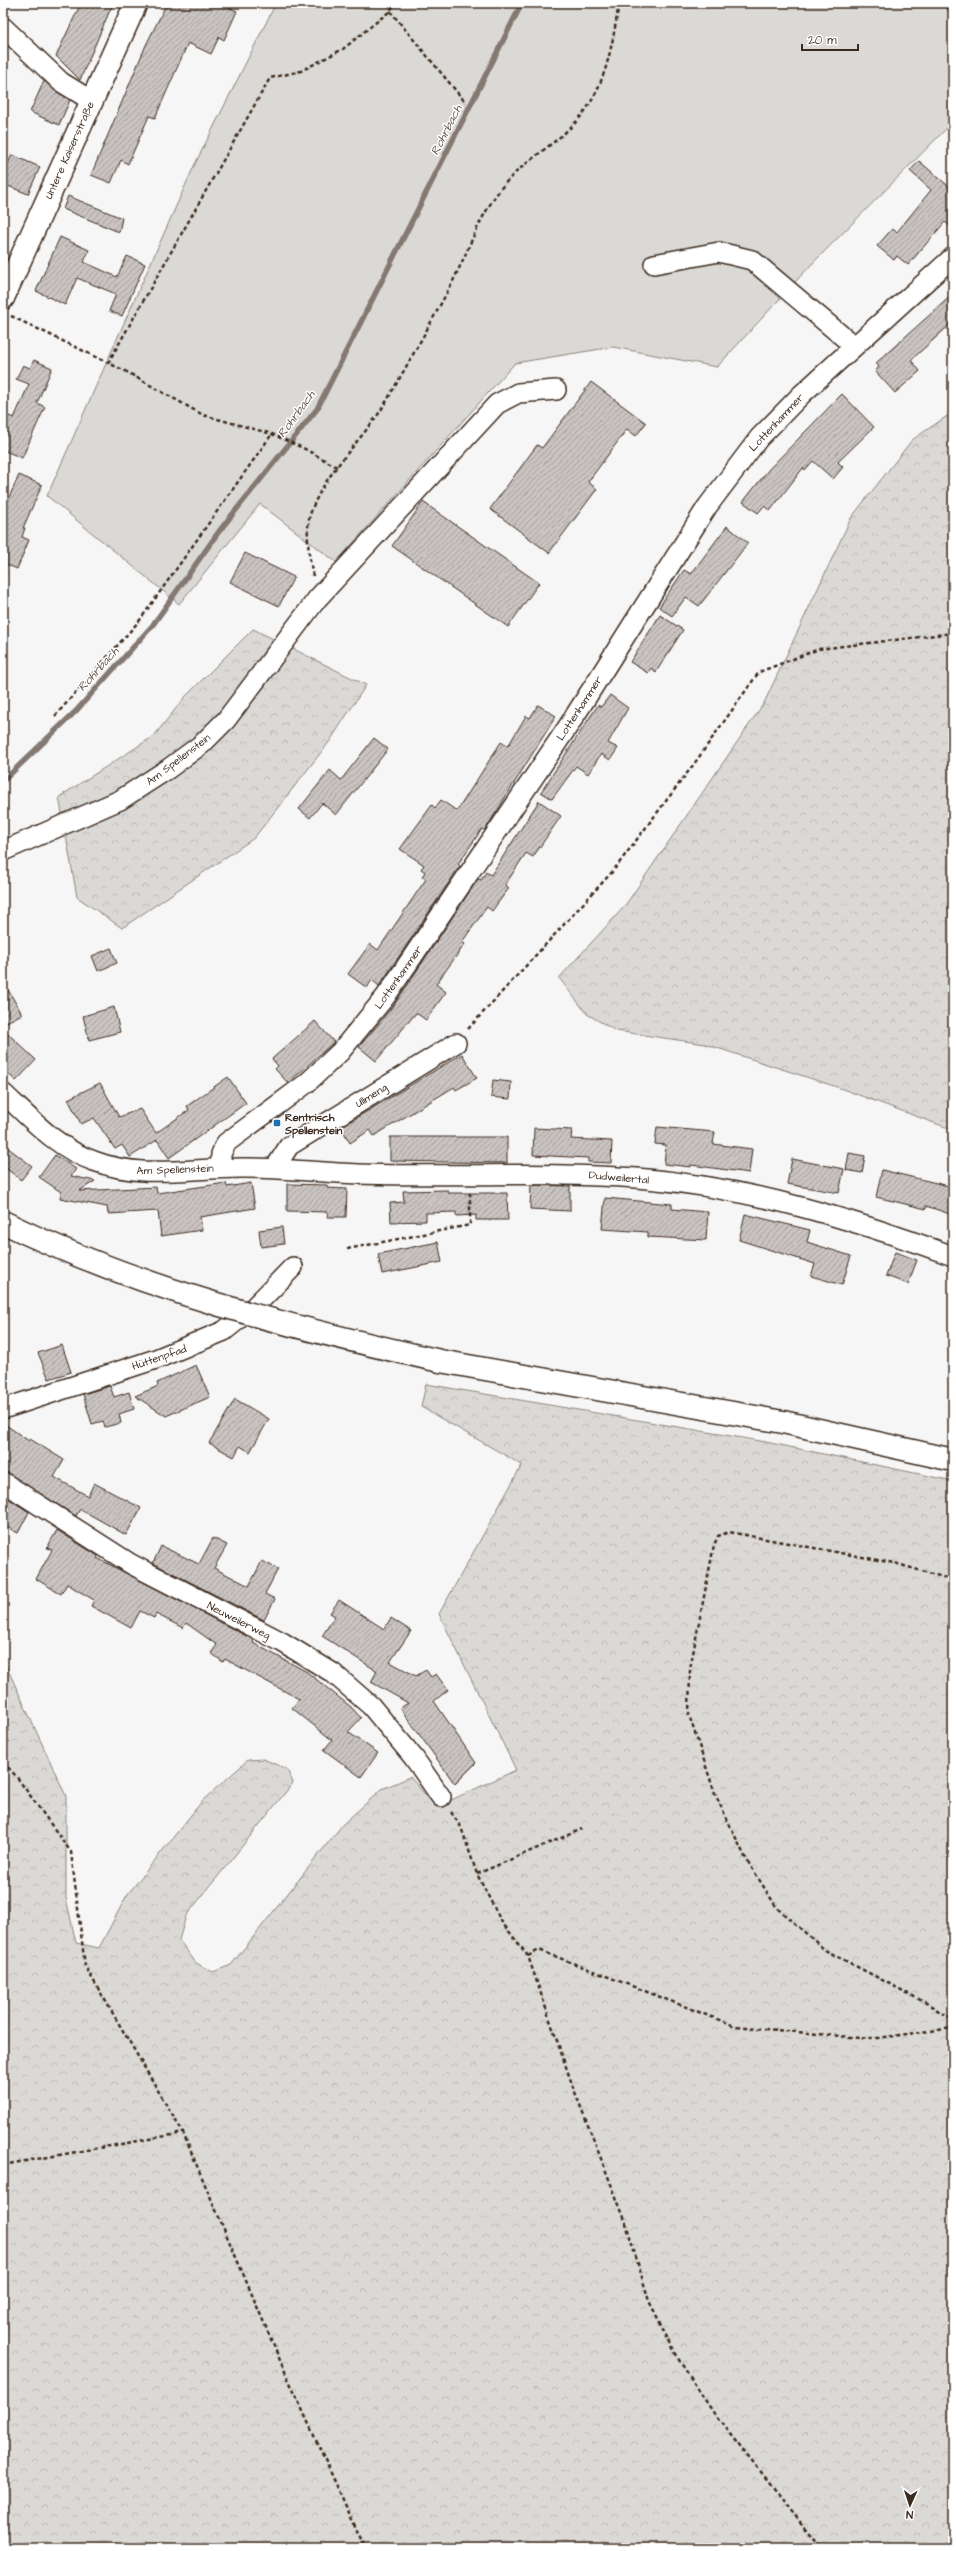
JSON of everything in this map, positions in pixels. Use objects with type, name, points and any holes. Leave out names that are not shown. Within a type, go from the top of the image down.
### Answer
[{"type":"main road","name":"Untere Kaiserstraße","points":[[6,307],[92,101],[136,3]]},
{"type":"main road","points":[[3,1222],[44,1242],[132,1278],[231,1310],[323,1334],[440,1361],[783,1422],[953,1460]]},
{"type":"street","points":[[3,27],[61,82],[92,101]]},
{"type":"street","points":[[654,264],[719,252],[752,260],[854,346]]},
{"type":"street","name":"Lottenhammer","points":[[221,1167],[221,1154],[226,1143],[307,1082],[340,1052],[386,996],[569,725],[707,507],[758,438],[854,346],[953,257]]},
{"type":"street","name":"Am Spellenstein","points":[[3,851],[120,800],[168,769],[202,744],[226,720],[317,600],[497,404],[518,393],[556,390]]},
{"type":"street","name":"Ullmeng","points":[[275,1168],[289,1146],[456,1043]]},
{"type":"street","name":"Am Spellenstein","points":[[3,1093],[50,1135],[91,1161],[115,1168],[140,1172],[221,1167],[275,1168]]},
{"type":"street","name":"Dudweilertal","points":[[275,1168],[358,1174],[570,1174],[702,1186],[810,1208],[872,1226],[953,1256]]},
{"type":"street","name":"Hüttenpfad","points":[[3,1409],[156,1358],[224,1331],[261,1301],[293,1267]]},
{"type":"street","name":"Neuweilerweg","points":[[3,1482],[131,1564],[288,1646],[333,1673],[371,1706],[396,1735],[441,1797]]},
{"type":"path","points":[[108,363],[270,78],[301,71],[342,48],[390,11],[395,3]]},
{"type":"path","points":[[317,600],[309,552],[311,510],[337,467],[374,422],[452,281],[484,215],[500,190],[572,126],[584,111],[605,72],[619,3]]},
{"type":"path","points":[[942,3],[953,13]]},
{"type":"path","points":[[390,11],[466,103]]},
{"type":"path","points":[[6,307],[203,415],[272,434],[337,467]]},
{"type":"path","points":[[55,716],[140,620],[272,434]]},
{"type":"path","points":[[456,1043],[613,871],[694,764],[759,672],[819,649],[953,633]]},
{"type":"path","points":[[347,1249],[470,1225],[470,1173]]},
{"type":"path","points":[[953,1580],[887,1561],[729,1532],[718,1536],[714,1545],[690,1668],[689,1715],[715,1794],[744,1857],[777,1908],[825,1950],[928,2004],[953,2020]]},
{"type":"path","points":[[3,1762],[16,1776],[71,1852],[85,1966],[183,2133],[282,2365],[365,2548]]},
{"type":"path","points":[[441,1797],[461,1827],[477,1874],[501,1920],[528,1956],[573,2087],[625,2220],[649,2301],[679,2360],[717,2418],[821,2548]]},
{"type":"path","points":[[477,1874],[582,1829]]},
{"type":"path","points":[[528,1956],[539,1950],[736,2026],[870,2039],[953,2028]]},
{"type":"path","points":[[3,2164],[183,2133]]},
{"type":"green space","points":[[276,3],[953,3],[953,122],[809,267],[717,367],[613,347],[515,363],[336,562],[260,504],[179,604],[47,496],[194,166]]},
{"type":"green space","points":[[953,412],[953,1130],[840,1088],[705,1044],[616,1031],[587,1014],[559,978],[624,907],[764,703],[851,518],[912,440]]},
{"type":"green space","points":[[253,629],[366,685],[330,741],[254,838],[122,928],[77,897],[59,797],[154,736],[185,697]]},
{"type":"green space","points":[[426,1384],[766,1442],[953,1481],[953,2548],[3,2548],[3,1659],[66,1796],[66,1898],[76,1943],[99,1948],[127,1895],[203,1800],[248,1760],[263,1759],[287,1769],[293,1783],[186,1916],[179,1940],[196,1963],[213,1972],[231,1965],[343,1824],[382,1789],[410,1777],[436,1807],[516,1770],[439,1614],[522,1465],[421,1407]]},
{"type":"building","points":[[81,3],[113,3],[80,80],[56,56]]},
{"type":"building","points":[[167,3],[218,3],[237,11],[224,40],[219,37],[211,54],[188,43],[155,118],[149,116],[128,164],[121,160],[111,183],[91,175],[146,45]]},
{"type":"building","points":[[44,81],[70,100],[59,125],[30,112]]},
{"type":"building","points":[[12,155],[40,167],[28,194],[3,184],[3,174]]},
{"type":"building","points":[[919,161],[953,190],[953,229],[945,222],[908,265],[897,256],[894,260],[877,246],[892,229],[897,232],[931,190],[910,171]]},
{"type":"building","points":[[68,196],[122,218],[119,232],[63,209]]},
{"type":"building","points":[[60,237],[89,250],[84,262],[117,277],[127,256],[145,264],[122,316],[109,311],[116,294],[77,278],[65,305],[36,291]]},
{"type":"building","points":[[953,294],[953,322],[911,360],[920,371],[895,393],[875,371],[879,367],[876,363]]},
{"type":"building","points":[[34,360],[52,368],[37,403],[45,407],[22,458],[3,450],[3,414],[14,418],[29,384],[16,379],[23,365],[30,368]]},
{"type":"building","points":[[591,382],[646,423],[636,436],[627,429],[588,482],[597,489],[549,553],[490,509],[537,445],[542,448]]},
{"type":"building","points":[[842,394],[874,427],[838,462],[843,467],[833,479],[813,461],[805,470],[803,468],[770,511],[764,506],[758,513],[743,502],[769,469]]},
{"type":"building","points":[[19,475],[42,485],[23,528],[25,528],[22,537],[29,540],[17,569],[3,563],[3,500],[7,502]]},
{"type":"building","points":[[423,502],[539,583],[508,627],[392,546]]},
{"type":"building","points":[[727,526],[748,543],[699,606],[686,597],[672,616],[659,607],[684,570],[691,574]]},
{"type":"building","points":[[245,553],[294,577],[279,606],[230,582]]},
{"type":"building","points":[[660,615],[683,630],[656,672],[651,668],[648,673],[630,662]]},
{"type":"building","points":[[610,695],[628,708],[608,743],[618,748],[610,760],[601,754],[588,774],[576,766],[552,799],[541,792],[598,705],[601,707]]},
{"type":"building","points":[[538,705],[556,716],[485,830],[482,829],[458,864],[460,866],[379,986],[372,980],[367,988],[348,974],[370,944],[378,950],[426,879],[422,877],[425,872],[421,869],[424,865],[400,849],[432,805],[435,808],[441,800],[457,811],[501,742],[508,746],[526,716],[530,718]]},
{"type":"building","points":[[374,738],[388,749],[336,815],[322,803],[310,818],[299,809],[330,770],[341,780]]},
{"type":"building","points":[[539,801],[561,816],[533,857],[526,853],[505,885],[509,888],[492,911],[487,907],[462,942],[465,944],[436,984],[446,992],[426,1020],[416,1013],[376,1061],[359,1047],[394,1005],[478,879],[481,880],[486,872],[491,875]]},
{"type":"building","points":[[111,948],[117,963],[98,971],[92,956]]},
{"type":"building","points":[[3,981],[22,1014],[3,1024]]},
{"type":"building","points":[[114,1007],[120,1032],[89,1040],[83,1016]]},
{"type":"building","points":[[315,1021],[334,1042],[288,1083],[275,1069],[278,1066],[272,1059]]},
{"type":"building","points":[[3,1029],[36,1060],[16,1081],[3,1069]]},
{"type":"building","points":[[462,1054],[477,1078],[456,1090],[454,1087],[374,1136],[370,1130],[350,1143],[341,1127]]},
{"type":"building","points":[[228,1077],[246,1103],[169,1158],[157,1140],[130,1157],[122,1145],[115,1149],[94,1118],[81,1124],[68,1099],[100,1083],[119,1117],[140,1109],[156,1133],[189,1110],[187,1106]]},
{"type":"building","points":[[493,1080],[511,1082],[510,1099],[491,1097]]},
{"type":"building","points":[[657,1127],[715,1132],[713,1144],[752,1149],[749,1173],[691,1165],[691,1167],[664,1164],[666,1145],[655,1144]]},
{"type":"building","points":[[534,1128],[572,1130],[571,1139],[612,1141],[611,1163],[588,1162],[588,1158],[533,1155]]},
{"type":"building","points":[[390,1137],[507,1137],[507,1163],[390,1161]]},
{"type":"building","points":[[3,1144],[32,1166],[21,1180],[3,1166]]},
{"type":"building","points":[[849,1153],[865,1156],[862,1173],[846,1170]]},
{"type":"building","points":[[55,1155],[76,1169],[71,1176],[95,1181],[79,1191],[156,1187],[157,1193],[226,1183],[227,1187],[251,1183],[255,1208],[200,1217],[202,1230],[161,1236],[158,1211],[108,1214],[107,1207],[60,1198],[61,1192],[39,1177]]},
{"type":"building","points":[[792,1159],[844,1169],[839,1193],[787,1184]]},
{"type":"building","points":[[882,1170],[953,1187],[953,1215],[926,1206],[926,1209],[876,1197]]},
{"type":"building","points":[[287,1184],[327,1185],[327,1188],[347,1189],[346,1217],[327,1217],[328,1212],[287,1211]]},
{"type":"building","points":[[531,1185],[570,1186],[570,1211],[530,1209]]},
{"type":"building","points":[[448,1190],[448,1193],[507,1193],[508,1220],[476,1220],[476,1215],[456,1216],[456,1212],[426,1213],[426,1221],[391,1222],[390,1203],[404,1202],[403,1191]]},
{"type":"building","points":[[605,1198],[672,1204],[672,1209],[708,1212],[706,1240],[648,1237],[648,1232],[602,1229]]},
{"type":"building","points":[[745,1214],[810,1230],[807,1242],[851,1256],[842,1285],[811,1276],[815,1264],[739,1240]]},
{"type":"building","points":[[282,1227],[284,1244],[261,1247],[259,1230]]},
{"type":"building","points":[[438,1242],[442,1262],[382,1274],[378,1254]]},
{"type":"building","points":[[895,1252],[917,1260],[908,1284],[886,1276]]},
{"type":"building","points":[[62,1345],[71,1372],[49,1379],[38,1353]]},
{"type":"building","points":[[196,1365],[210,1397],[166,1416],[135,1396],[158,1386],[157,1383]]},
{"type":"building","points":[[110,1386],[114,1397],[129,1392],[134,1409],[119,1414],[121,1423],[105,1427],[103,1421],[92,1424],[83,1394]]},
{"type":"building","points":[[235,1399],[269,1419],[250,1452],[240,1446],[234,1457],[209,1443]]},
{"type":"building","points":[[3,1423],[29,1441],[30,1439],[64,1460],[54,1477],[88,1496],[94,1483],[141,1508],[126,1535],[80,1509],[76,1516],[3,1471]]},
{"type":"building","points":[[3,1495],[29,1512],[18,1533],[3,1525]]},
{"type":"building","points":[[57,1530],[98,1556],[97,1558],[254,1640],[253,1643],[307,1672],[351,1707],[361,1718],[348,1732],[378,1753],[361,1777],[324,1750],[332,1740],[292,1708],[299,1699],[225,1659],[223,1662],[211,1653],[217,1645],[186,1623],[183,1628],[156,1614],[154,1618],[140,1611],[131,1628],[91,1606],[94,1600],[67,1584],[61,1594],[36,1579],[52,1550],[47,1548]]},
{"type":"building","points":[[213,1538],[227,1545],[214,1568],[249,1586],[262,1561],[278,1569],[265,1594],[275,1599],[264,1620],[153,1563],[161,1546],[199,1564]]},
{"type":"building","points":[[339,1600],[384,1629],[391,1618],[411,1631],[390,1662],[416,1676],[426,1670],[431,1677],[436,1674],[448,1690],[434,1701],[476,1763],[455,1784],[400,1708],[408,1703],[371,1682],[377,1671],[322,1636],[335,1616],[330,1613]]},
{"type":"waterway","name":"Rohrbach","points":[[3,781],[76,711],[152,626],[220,530],[317,409],[522,3]]},
{"type":"place","name":"Rentrisch Spellenstein","points":[[277,1123]]}]
